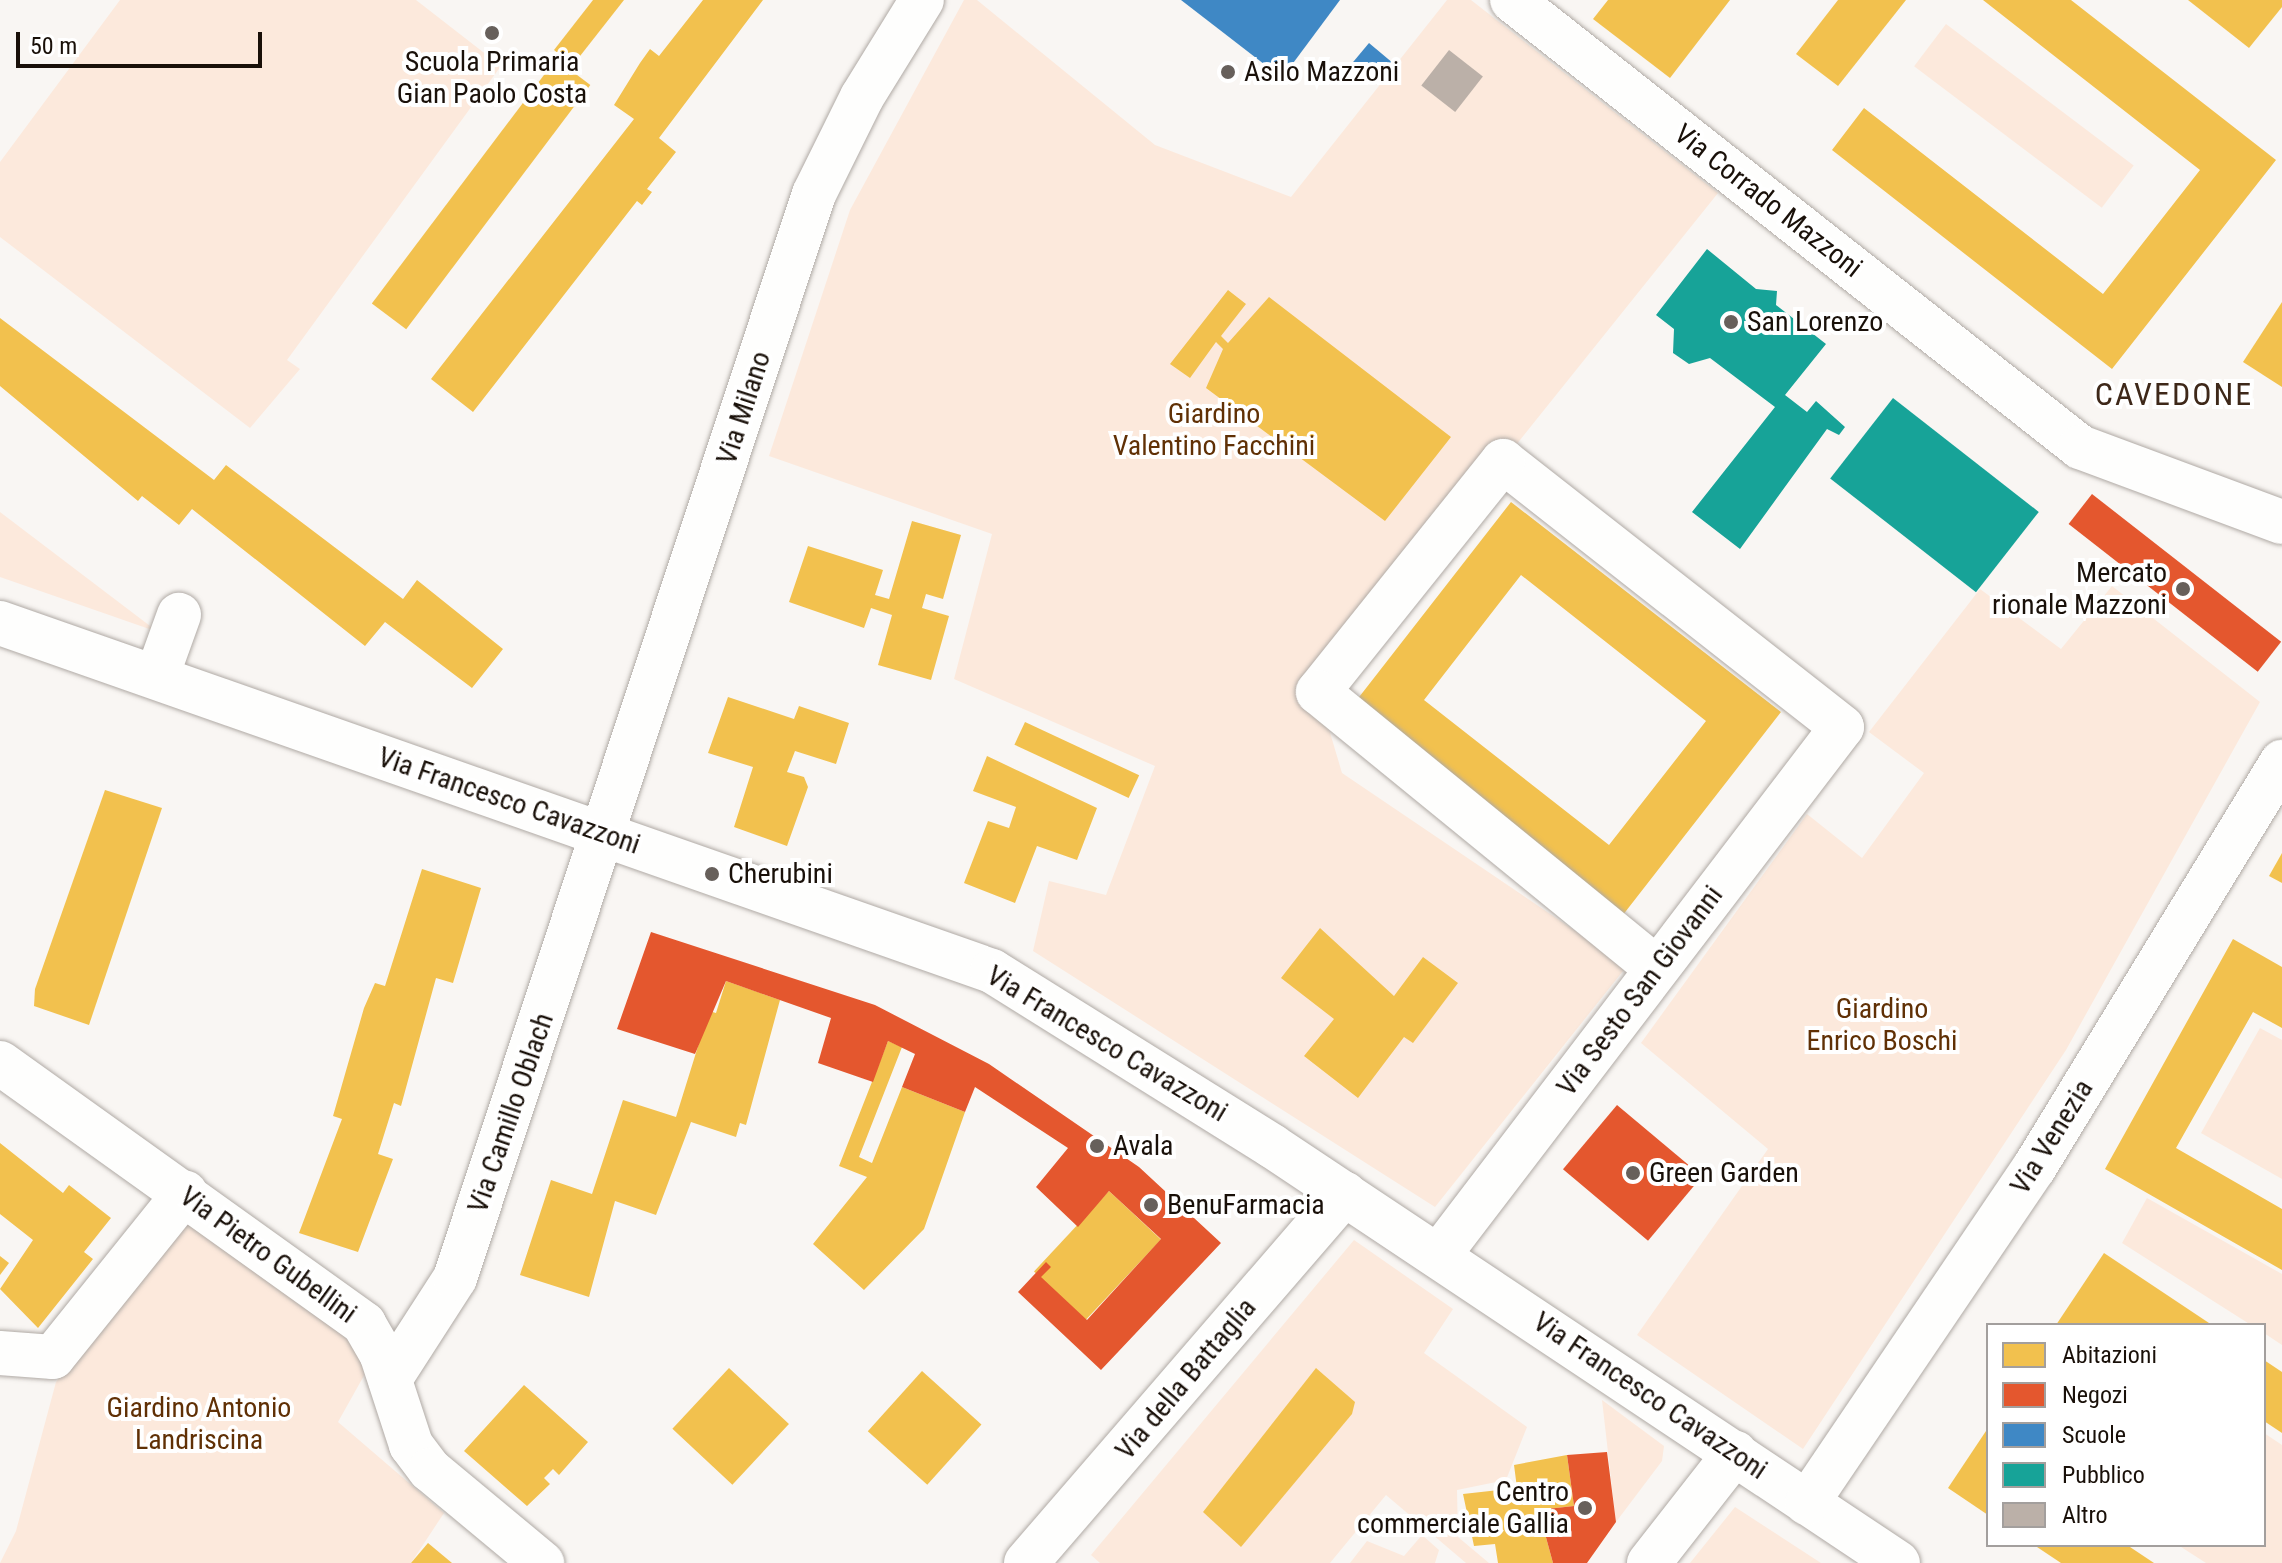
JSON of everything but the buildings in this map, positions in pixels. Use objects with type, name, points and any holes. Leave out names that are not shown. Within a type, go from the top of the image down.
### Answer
[{"type":"street","name":"Via Corrado Mazzoni","points":[[1512,0],[2080,447],[2101,461],[2282,522]]},
{"type":"street","name":"Via Milano","points":[[607,835],[814,194],[911,17]]},
{"type":"street","name":"Via Sesto San Giovanni","points":[[1439,1255],[1842,727],[1503,461],[1318,692],[1657,968]]},
{"type":"street","points":[[157,676],[179,615]]},
{"type":"street","name":"Via Francesco Cavazzoni","points":[[0,623],[992,971],[1439,1255],[1898,1563]]},
{"type":"street","name":"Via Venezia","points":[[1807,1503],[2034,1168],[2282,762]]},
{"type":"street","name":"Via Camillo Oblach","points":[[390,1379],[455,1278],[607,835]]},
{"type":"street","name":"Via Pietro Gubellini","points":[[0,1063],[364,1324],[390,1379],[398,1417],[430,1470],[542,1563]]},
{"type":"street","points":[[0,1353],[53,1357],[185,1193]]},
{"type":"street","name":"Via della Battaglia","points":[[1026,1563],[1345,1194]]},
{"type":"street","points":[[1649,1563],[1735,1453]]},
{"type":"green space","points":[[120,0],[416,0],[501,66],[287,360],[300,369],[250,428],[0,237],[0,162]]},
{"type":"green space","name":"Giardino Valentino Facchini","points":[[964,0],[977,0],[1155,145],[1291,197],[1447,0],[1471,0],[1718,193],[1318,692],[1342,773],[1627,966],[1435,1207],[1033,951],[1049,881],[1106,895],[1155,766],[954,679],[992,534],[769,456],[850,210]]},
{"type":"green space","points":[[1946,24],[2134,165],[2102,208],[1914,66]]},
{"type":"green space","points":[[0,512],[158,632],[0,577]]},
{"type":"green space","name":"Giardino Enrico Boschi","points":[[2112,586],[2260,702],[2066,1050],[1803,1449],[1637,1335],[1768,1149],[1641,1043],[1807,814],[1862,858],[1924,773],[1869,732],[1980,589],[2061,649]]},
{"type":"green space","points":[[2260,1028],[2282,1040],[2282,1179],[2201,1133]]},
{"type":"green space","points":[[2147,1198],[2282,1274],[2282,1345],[2266,1334],[2266,1323],[2248,1323],[2122,1243]]},
{"type":"green space","name":"Giardino Antonio Landriscina","points":[[187,1214],[355,1339],[366,1372],[338,1422],[444,1513],[411,1563],[0,1563],[16,1531],[56,1382]]},
{"type":"green space","points":[[1354,1240],[1453,1309],[1424,1353],[1527,1427],[1506,1480],[1457,1490],[1458,1537],[1489,1563],[1466,1563],[1386,1495],[1330,1563],[1100,1563],[1091,1555]]},
{"type":"green space","points":[[1602,1400],[1664,1446],[1662,1461],[1616,1522]]},
{"type":"green space","points":[[2266,1434],[2282,1445],[2282,1563],[2206,1563],[2181,1547],[2266,1547]]},
{"type":"green space","points":[[1735,1507],[1821,1563],[1690,1563]]},
{"type":"green space","points":[[1422,1535],[1439,1550],[1435,1563],[1350,1563],[1367,1541],[1404,1556]]},
{"type":"place","name":"Scuola Primaria Gian Paolo Costa","points":[[492,33]]},
{"type":"place","name":"Asilo Mazzoni","points":[[1228,72]]},
{"type":"place","name":"San Lorenzo","points":[[1731,322]]},
{"type":"place","name":"Mercato rionale Mazzoni","points":[[2183,589]]},
{"type":"place","name":"Cherubini","points":[[712,874]]},
{"type":"place","name":"Avala","points":[[1097,1146]]},
{"type":"place","name":"Green Garden","points":[[1633,1173]]},
{"type":"place","name":"BenuFarmacia","points":[[1151,1205]]},
{"type":"place","name":"Centro commerciale Gallia","points":[[1585,1508]]},
{"type":"district","name":"CAVEDONE","points":[[2174,394]]}]
